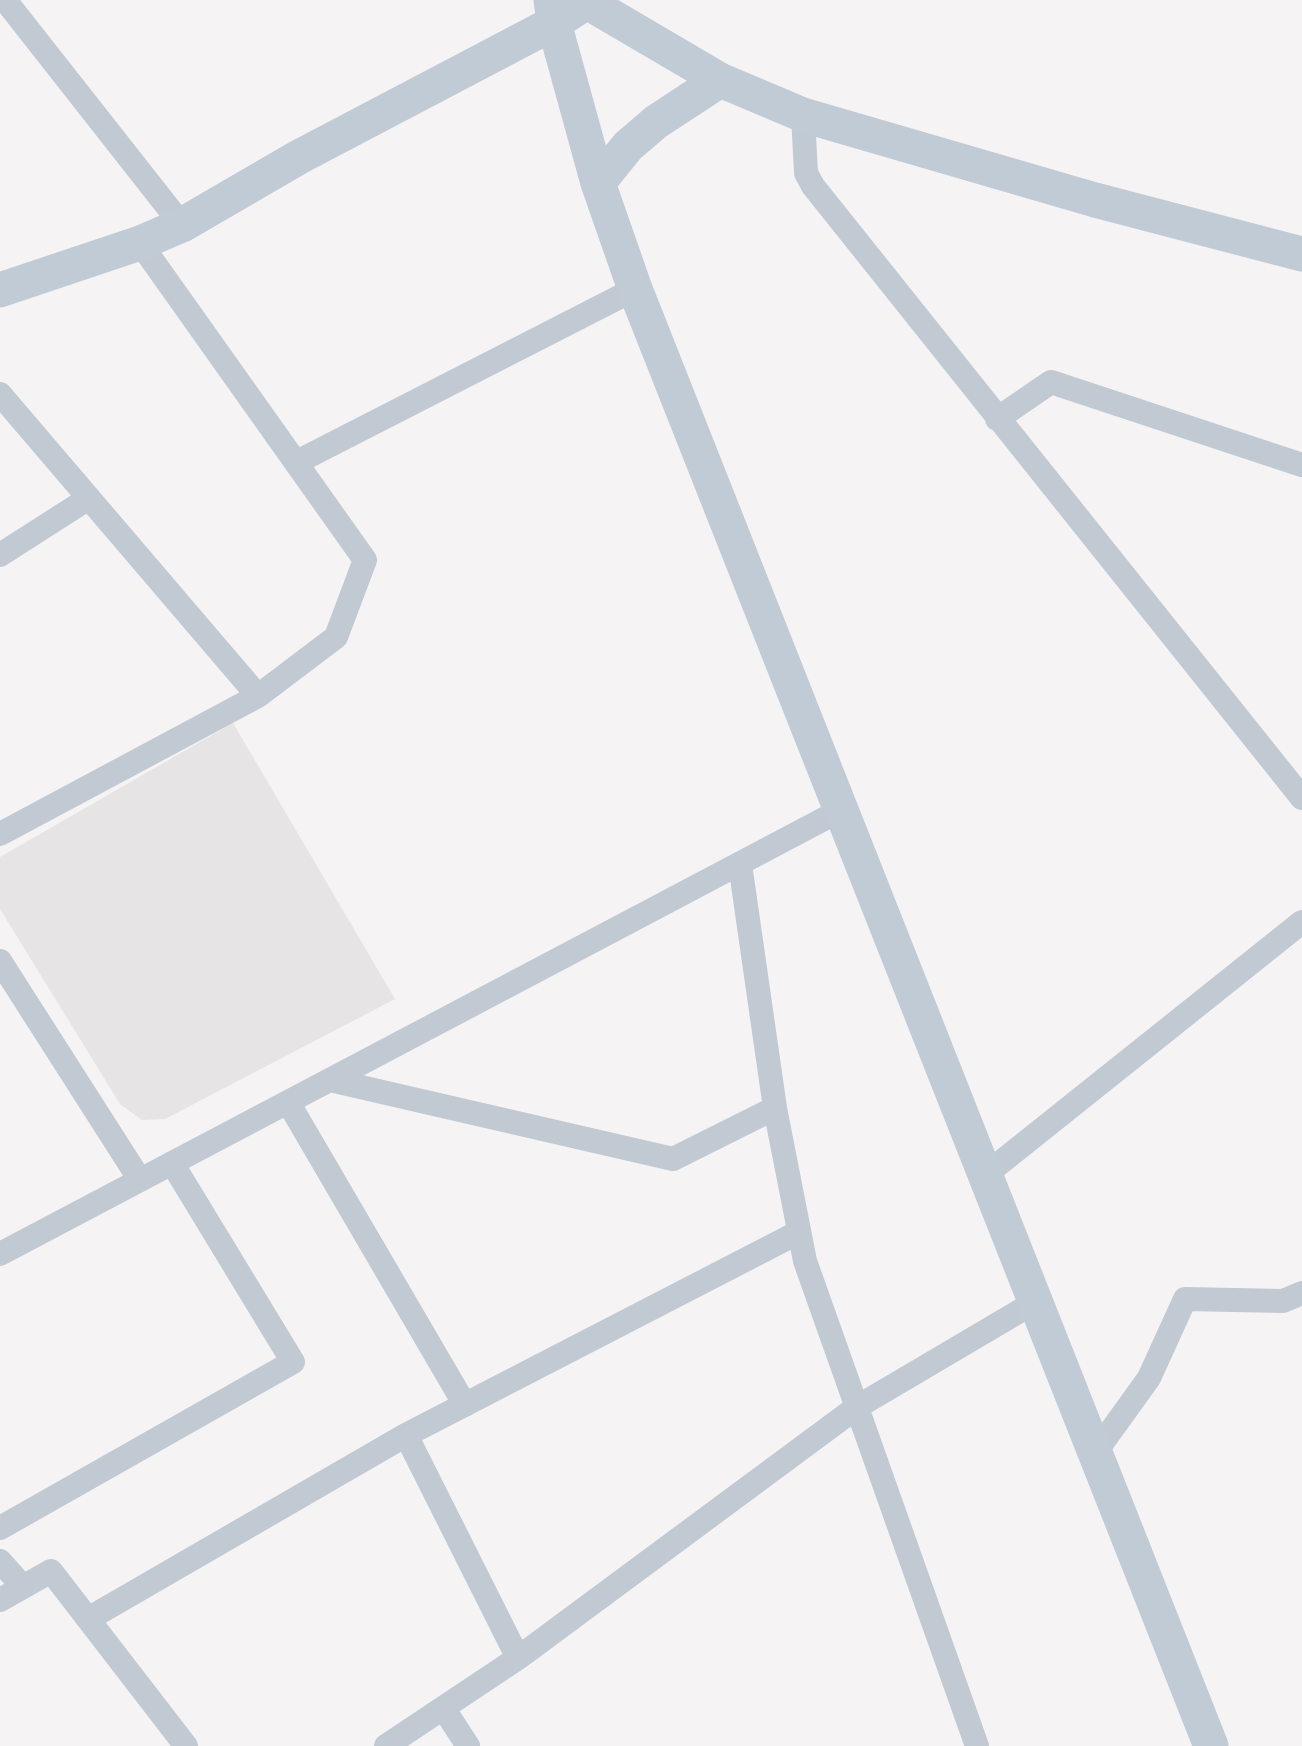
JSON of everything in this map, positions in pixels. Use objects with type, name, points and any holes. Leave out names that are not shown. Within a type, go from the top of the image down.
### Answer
[{"type":"main road","points":[[0,290],[140,243],[182,225],[552,11],[588,1],[720,79],[803,115],[1095,200],[1302,254]]},
{"type":"main road","points":[[552,11],[598,183],[635,289],[1211,1746]]},
{"type":"main road","points":[[598,183],[628,146],[656,122],[720,79]]},
{"type":"street","points":[[5,0],[182,225]]},
{"type":"street","points":[[803,115],[806,173],[813,186],[1302,797]]},
{"type":"street","points":[[0,834],[258,696],[336,637],[365,560],[140,243]]},
{"type":"street","points":[[297,461],[635,289]]},
{"type":"street","points":[[997,419],[1051,382],[1302,465]]},
{"type":"street","points":[[0,394],[258,696]]},
{"type":"street","points":[[0,555],[89,498]]},
{"type":"street","points":[[0,1254],[841,810]]},
{"type":"street","points":[[740,864],[775,1108],[805,1261],[975,1745]]},
{"type":"street","points":[[985,1175],[1302,922]]},
{"type":"street","points":[[0,961],[140,1180]]},
{"type":"street","points":[[330,1080],[673,1159],[775,1108]]},
{"type":"street","points":[[288,1102],[464,1405]]},
{"type":"street","points":[[0,1528],[293,1362],[172,1163]]},
{"type":"street","points":[[88,1619],[406,1435],[799,1232]]},
{"type":"street","points":[[1095,1453],[1149,1378],[1185,1299],[1283,1301],[1302,1293]]},
{"type":"street","points":[[386,1746],[517,1658],[857,1407],[1035,1302]]},
{"type":"street","points":[[406,1435],[517,1658]]},
{"type":"street","points":[[0,1561],[23,1587]]},
{"type":"street","points":[[0,1601],[51,1571],[186,1746]]},
{"type":"street","points":[[444,1709],[468,1746]]},
{"type":"shaded area","points":[[233,723],[395,999],[165,1119],[142,1120],[120,1104],[0,909],[0,857]]}]
